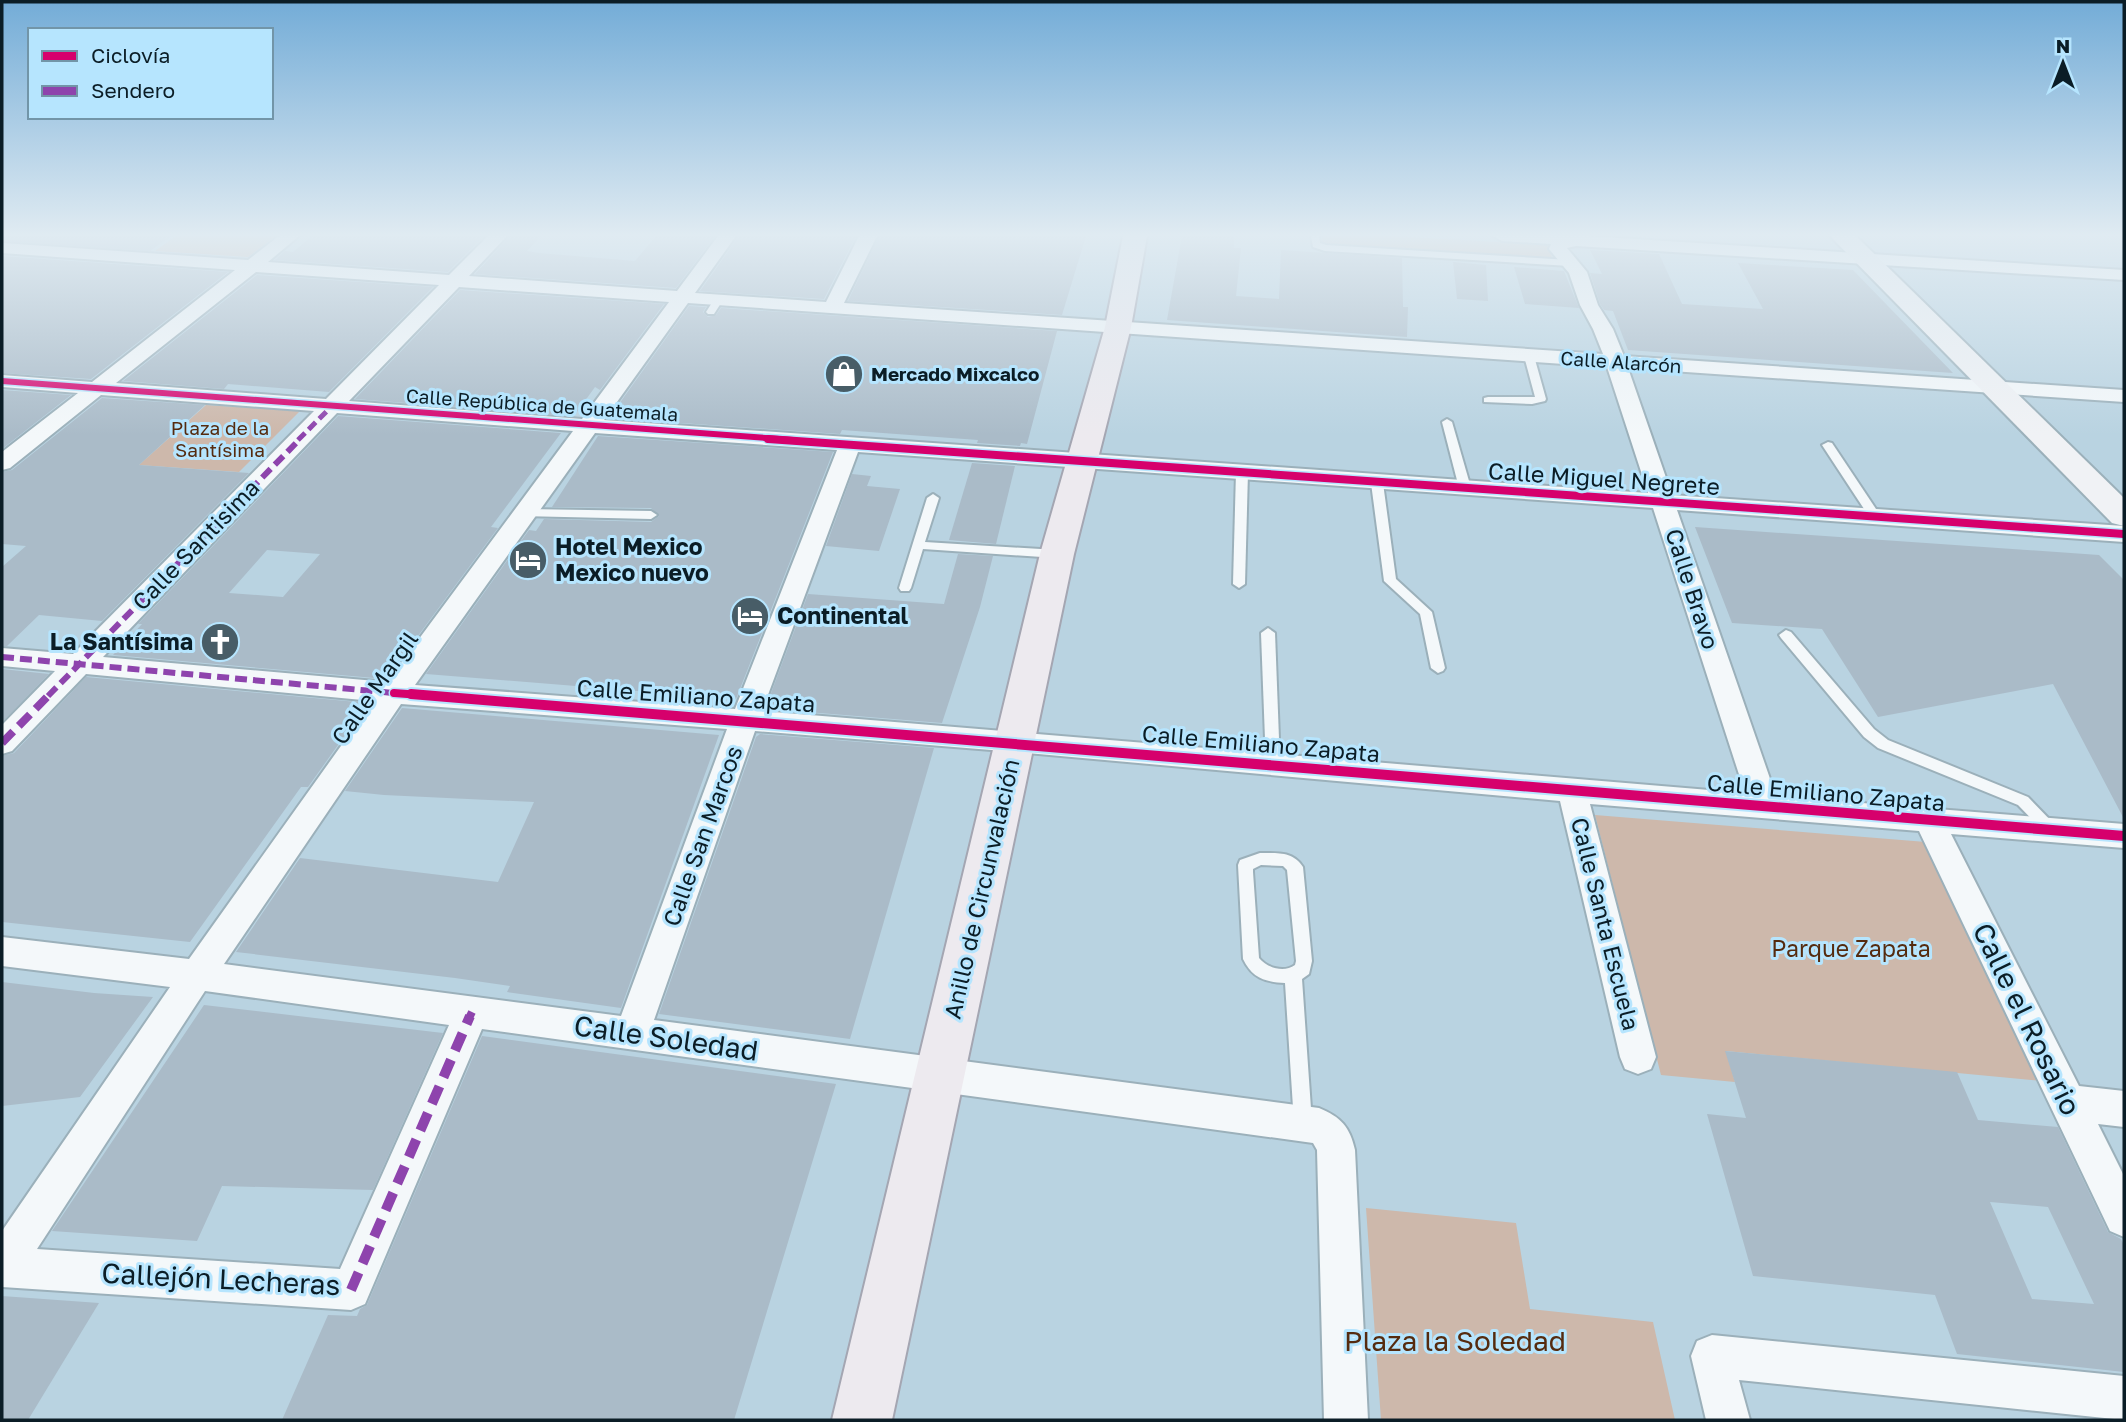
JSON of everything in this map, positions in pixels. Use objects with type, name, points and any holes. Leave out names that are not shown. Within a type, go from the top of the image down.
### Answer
[{"type":"main road","name":"Anillo de Circunvalación","points":[[862,1420],[1057,554],[1123,302]]},
{"type":"street","points":[[2,463],[206,302]]},
{"type":"street","name":"Calle Santisima","points":[[2,743],[434,302]]},
{"type":"street","name":"Calle Margil","points":[[197,975],[394,693],[681,302]]},
{"type":"street","name":"Calle Alarcón","points":[[700,302],[714,306],[832,308],[2124,396]]},
{"type":"street","points":[[832,308],[835,302]]},
{"type":"street","name":"Calle Bravo","points":[[1588,302],[1603,329],[1616,362],[1765,808]]},
{"type":"street","points":[[1920,302],[1995,387],[2124,516]]},
{"type":"street","points":[[1931,302],[2124,485]]},
{"type":"street","name":"Calle República de Guatemala","points":[[2,381],[1081,461]]},
{"type":"street","name":"Calle San Marcos","points":[[632,1034],[745,719],[850,443]]},
{"type":"street","name":"Calle Miguel Negrete","points":[[1081,461],[2124,534]]},
{"type":"street","name":"Calle Emiliano Zapata","points":[[2,657],[394,693],[1016,741],[1572,792],[2124,836]]},
{"type":"street","name":"Calle Santa Escuela","points":[[1572,792],[1638,1058]]},
{"type":"street","name":"Calle el Rosario","points":[[1929,821],[2124,1217]]},
{"type":"street","name":"Calle Soledad","points":[[2,951],[1316,1127]]},
{"type":"street","name":"Callejón Lecheras","points":[[197,975],[2,1266],[351,1290],[472,1012]]},
{"type":"street","points":[[2068,1103],[2124,1109]]},
{"type":"street","points":[[1316,1127],[1334,1138],[1339,1182],[1346,1420]]},
{"type":"street","points":[[1728,1420],[1712,1356],[2124,1398]]},
{"type":"lane","points":[[1488,400],[1541,399],[1529,356]]},
{"type":"lane","points":[[1447,422],[1465,488]]},
{"type":"lane","points":[[1828,445],[1876,518]]},
{"type":"lane","points":[[1239,584],[1242,472]]},
{"type":"lane","points":[[1377,482],[1390,581],[1426,612],[1438,668]]},
{"type":"lane","points":[[905,588],[933,498]]},
{"type":"lane","points":[[524,513],[652,515]]},
{"type":"lane","points":[[918,545],[1057,554]]},
{"type":"lane","points":[[1268,633],[1273,765]]},
{"type":"lane","points":[[1786,635],[1869,733],[1883,744],[2023,801],[2033,808],[2052,830]]},
{"type":"lane","points":[[1281,859],[1295,867],[1304,961],[1303,969],[1293,976],[1261,972],[1254,967],[1251,959],[1245,872],[1246,865],[1252,861],[1281,859]]},
{"type":"lane","points":[[1293,976],[1316,1127]]},
{"type":"green space","name":"Plaza de la Santísima","points":[[206,405],[300,411],[239,472],[139,465]]},
{"type":"green space","name":"Parque Zapata","points":[[1595,815],[1926,842],[2042,1081],[1726,1051],[1735,1082],[1661,1075]]},
{"type":"green space","name":"Plaza la Soledad","points":[[1366,1208],[1516,1223],[1530,1309],[1653,1322],[1675,1420],[1381,1420]]},
{"type":"building","points":[[2,302],[189,302],[91,379],[2,373]]},
{"type":"building","points":[[222,302],[418,302],[329,392],[228,384],[224,389],[123,381]]},
{"type":"building","points":[[448,302],[664,304],[600,390],[595,387],[574,416],[355,399]]},
{"type":"building","points":[[869,302],[1066,302],[1062,315]]},
{"type":"building","points":[[1170,302],[1403,302],[1403,307],[1408,307],[1407,337],[1167,320]]},
{"type":"building","points":[[1577,302],[1579,308],[1525,304]]},
{"type":"building","points":[[1681,302],[1763,309],[1759,302],[1884,302],[1953,373],[1628,350],[1613,311],[1604,310],[1600,304]]},
{"type":"building","name":"Mercado Mixcalco","points":[[689,306],[706,307],[703,312],[708,317],[716,315],[721,308],[1057,331],[1027,444],[1021,443],[1020,446],[977,443],[978,440],[842,430],[840,434],[609,418]]},
{"type":"building","points":[[2,390],[71,395],[2,449]]},
{"type":"building","points":[[102,398],[205,405],[139,465],[249,473],[102,621],[39,615],[7,646],[2,646],[2,567],[26,546],[2,544],[2,472],[12,470]]},
{"type":"building","points":[[338,416],[561,433],[491,527],[498,528],[386,679],[113,655],[142,624],[138,624]],"holes":[[[267,550],[320,554],[283,597],[229,593]]]},
{"type":"building","points":[[598,436],[833,452],[736,699],[426,674],[529,530],[536,531],[544,519],[651,522],[659,516],[651,508],[552,507]]},
{"type":"building","points":[[972,463],[1015,466],[996,544],[949,540]]},
{"type":"building","points":[[852,474],[871,476],[867,486],[900,489],[879,551],[826,546]]},
{"type":"building","points":[[1695,527],[2099,555],[2124,580],[2124,819],[2053,684],[1878,717],[1822,629],[1732,623]]},
{"type":"building","points":[[958,554],[993,556],[980,607],[942,723],[795,711],[801,707],[767,704],[808,594],[944,604]]},
{"type":"building","points":[[2,669],[49,674],[2,722]]},
{"type":"building","points":[[86,677],[368,703],[308,787],[301,787],[190,942],[2,922],[2,756],[14,753]]},
{"type":"building","points":[[402,708],[719,735],[621,1008],[507,992],[510,986],[455,978],[236,952],[300,858],[498,882],[534,802],[345,791]]},
{"type":"building","points":[[760,734],[934,748],[850,1039],[659,1014],[756,737]]},
{"type":"building","points":[[2,982],[153,997],[80,1097],[2,1106]]},
{"type":"building","points":[[204,1005],[443,1033],[373,1190],[222,1186],[197,1241],[52,1231]]},
{"type":"building","points":[[482,1036],[836,1084],[734,1420],[282,1420],[328,1315],[357,1316],[360,1309],[367,1305]]},
{"type":"building","points":[[1725,1051],[1957,1072],[1978,1120],[2058,1127],[2108,1232],[2121,1239],[2124,1245],[2124,1372],[1957,1354],[1935,1295],[1753,1276],[1707,1114],[1746,1118]],"holes":[[[1990,1202],[2048,1207],[2094,1304],[2032,1299]]]},
{"type":"building","points":[[2,1296],[99,1303],[28,1420],[2,1420]]},
{"type":"marked path","points":[[2,743],[331,407]]},
{"type":"marked path","points":[[2,657],[394,693]]},
{"type":"marked path","points":[[351,1290],[472,1012]]},
{"type":"cycle path","points":[[2,381],[590,426],[2124,534]]},
{"type":"cycle path","points":[[394,693],[2124,836]]},
{"type":"place","name":"Mercado Mixcalco","points":[[844,374]]},
{"type":"place","name":"Hotel Mexico Mexico nuevo","points":[[528,560]]},
{"type":"place","name":"Continental","points":[[750,616]]},
{"type":"place","name":"La Santísima","points":[[220,642]]}]
